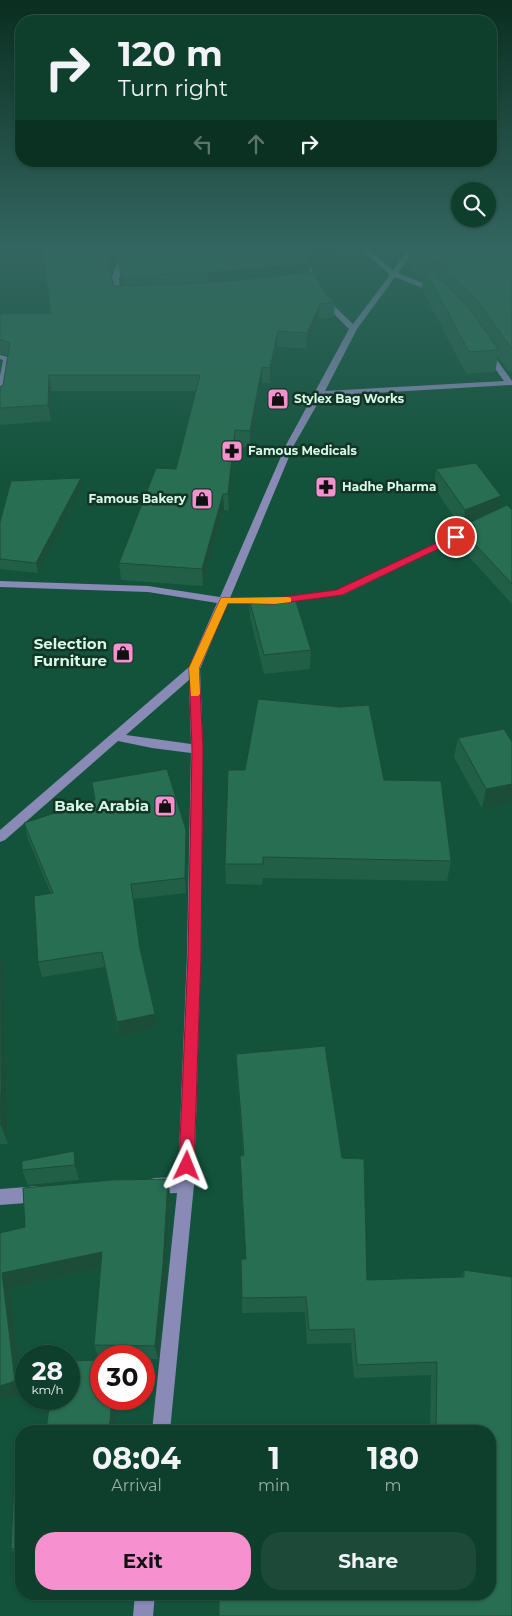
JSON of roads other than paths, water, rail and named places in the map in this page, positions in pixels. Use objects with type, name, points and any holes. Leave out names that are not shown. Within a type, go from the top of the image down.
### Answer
[{"type":"street","points":[[348,324],[353,329]]},
{"type":"street","points":[[0,837],[194,668],[225,600],[290,445],[356,324]]},
{"type":"street","points":[[481,342],[511,383]]},
{"type":"street","points":[[0,357],[8,358],[0,401]]},
{"type":"street","points":[[319,394],[511,383]]},
{"type":"street","points":[[0,584],[148,589],[225,600],[275,601],[338,593],[489,523]]},
{"type":"street","points":[[162,1425],[186,1185],[194,955],[197,749],[194,668]]},
{"type":"street","points":[[117,737],[152,744],[197,749]]},
{"type":"street","points":[[142,1186],[186,1185]]},
{"type":"street","points":[[0,1198],[58,1192]]},
{"type":"street","points":[[143,1616],[144,1600]]},
{"type":"place","name":"Stylex Bag Works","points":[[278,399]]},
{"type":"place","name":"Famous Medicals","points":[[232,451]]},
{"type":"place","name":"Hadhe Pharma","points":[[326,487]]},
{"type":"place","name":"Famous Bakery","points":[[202,499]]},
{"type":"place","name":"Selection Furniture","points":[[123,653]]},
{"type":"place","name":"Bake Arabia","points":[[165,806]]}]
